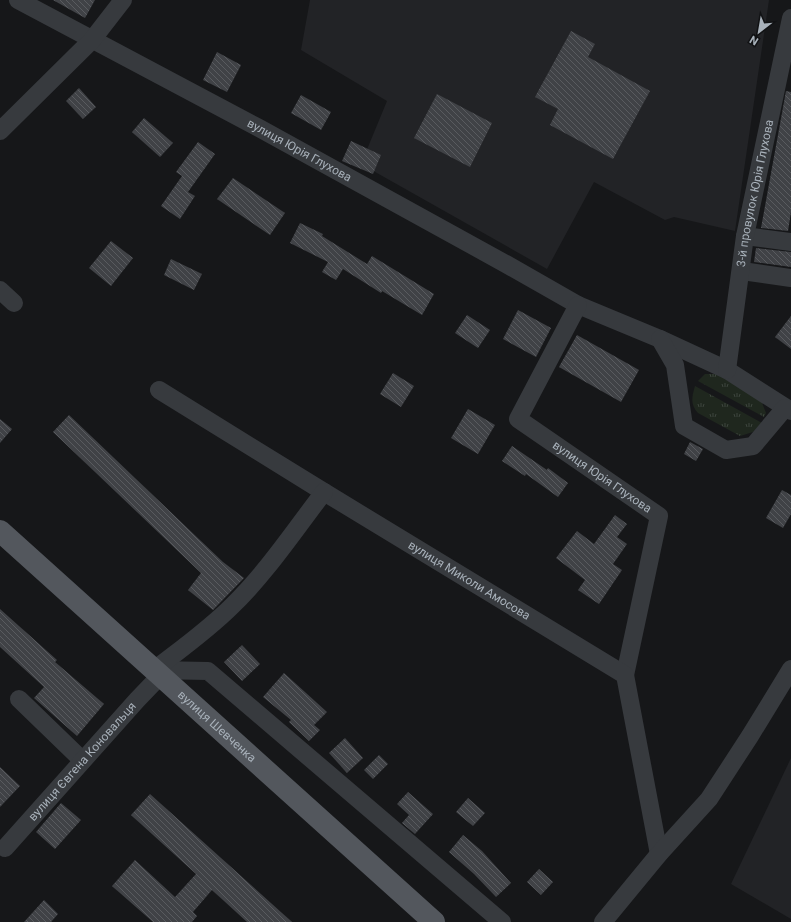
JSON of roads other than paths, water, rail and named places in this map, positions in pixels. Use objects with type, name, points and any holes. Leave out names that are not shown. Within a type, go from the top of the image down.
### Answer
[{"type":"main road","name":"вулиця Шевченка","points":[[0,531],[434,922]]},
{"type":"street","name":"вулиця Юрія Глухова","points":[[18,0],[272,136],[578,305],[660,339],[727,370],[788,409]]},
{"type":"street","points":[[0,131],[92,40],[123,0]]},
{"type":"street","name":"3-й провулок Юрія Глухова","points":[[727,370],[746,236],[786,62],[791,18]]},
{"type":"street","points":[[746,236],[791,242]]},
{"type":"street","points":[[742,271],[791,278]]},
{"type":"street","points":[[0,290],[14,302]]},
{"type":"street","name":"вулиця Юрія Глухова","points":[[578,305],[518,419],[659,516],[625,675]]},
{"type":"street","points":[[660,339],[676,365],[684,426],[726,450],[753,446],[788,409]]},
{"type":"street","name":"вулиця Миколи Амосова","points":[[160,390],[324,492],[625,675]]},
{"type":"street","name":"вулиця Євгена Коновальця","points":[[5,848],[157,673],[237,601],[269,564],[324,492]]},
{"type":"street","points":[[603,922],[659,854],[709,799],[754,730],[791,669]]},
{"type":"street","points":[[157,673],[208,671],[502,922]]},
{"type":"street","points":[[625,675],[659,854]]},
{"type":"street","points":[[19,700],[82,760]]}]
